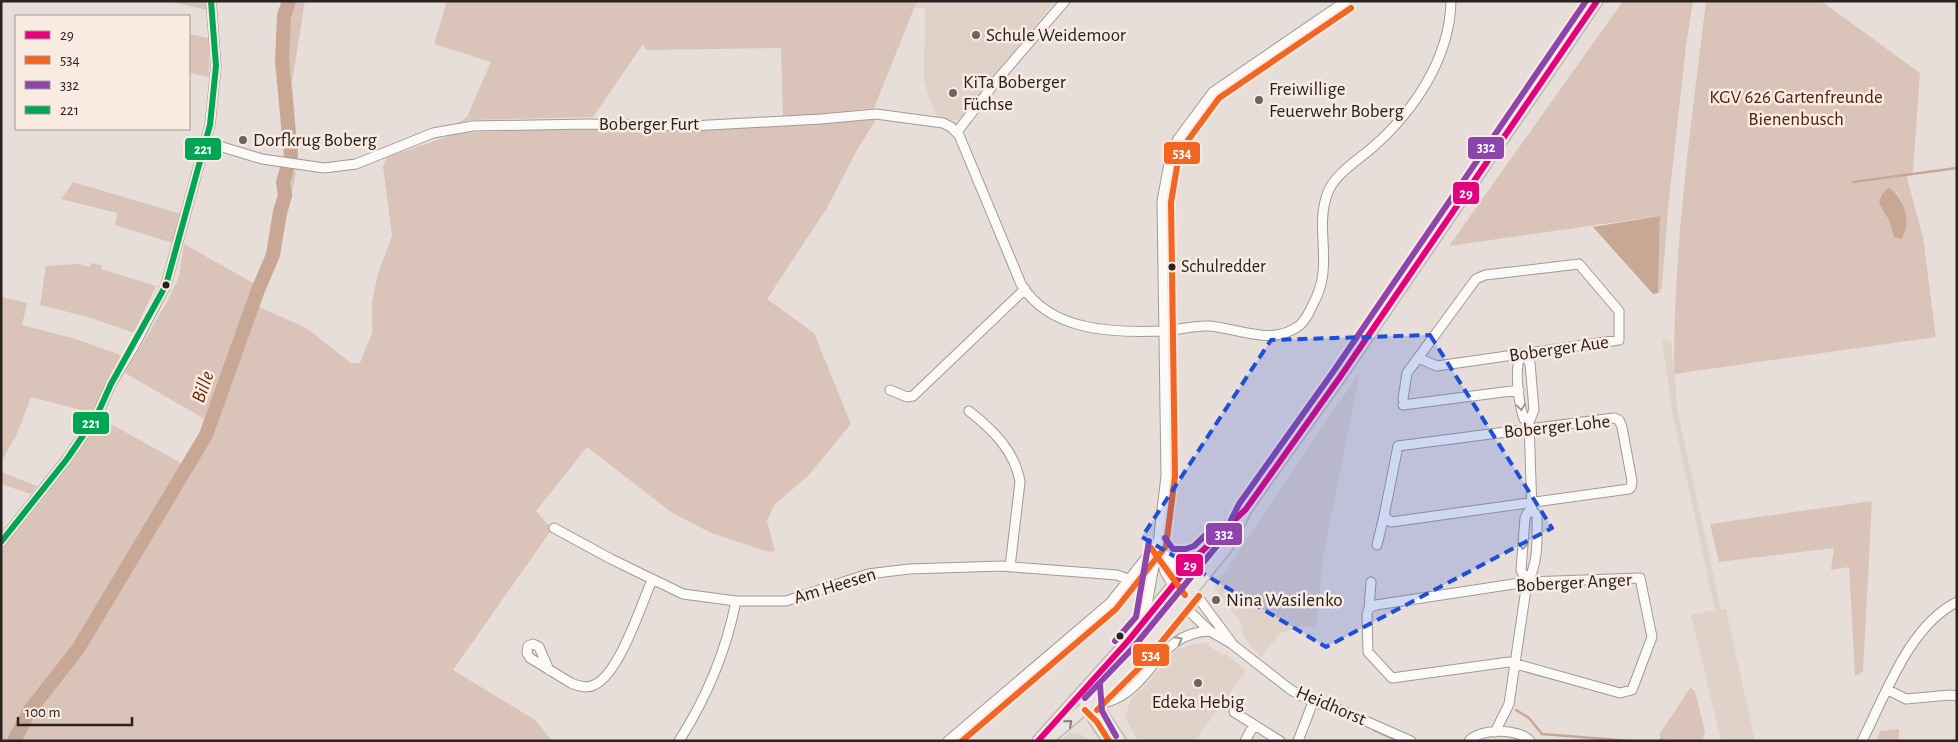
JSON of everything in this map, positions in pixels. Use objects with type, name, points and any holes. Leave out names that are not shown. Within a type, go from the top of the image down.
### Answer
[{"type":"main road","points":[[1046,741],[1091,704],[1139,655],[1226,547],[1246,509],[1340,377],[1597,1]]},
{"type":"main road","points":[[1038,741],[1091,683],[1197,556],[1246,509]]},
{"type":"main road","points":[[1091,683],[1091,704],[1094,719],[1109,741]]},
{"type":"main road","points":[[1073,701],[1091,704],[1104,716],[1120,741]]},
{"type":"street","points":[[1,542],[67,459],[97,415],[111,384],[134,348],[166,284],[206,142],[213,104],[216,66],[211,1]]},
{"type":"street","points":[[1065,1],[997,80],[957,132],[1025,289],[1033,301],[1045,311],[1078,325],[1096,329],[1163,331],[1208,326],[1267,337],[1285,334],[1300,325],[1319,294],[1325,270],[1323,220],[1328,191],[1337,178],[1394,128],[1423,88],[1440,50],[1448,26],[1451,1]]},
{"type":"street","points":[[1144,621],[1158,544],[1166,476],[1162,201],[1170,158],[1181,134],[1213,92],[1346,1]]},
{"type":"street","name":"Boberger Furt","points":[[206,142],[282,163],[324,168],[345,166],[375,158],[433,133],[473,126],[587,124],[691,126],[876,114],[943,123],[957,132]]},
{"type":"street","name":"Boberger Aue","points":[[1418,358],[1437,366],[1619,340],[1619,311],[1579,264],[1485,275],[1476,279],[1418,358],[1407,373],[1403,402],[1519,390]]},
{"type":"street","points":[[890,390],[907,397],[913,396],[1025,289]]},
{"type":"street","points":[[1513,732],[1509,717],[1509,704],[1517,663],[1527,582],[1533,574],[1535,564],[1537,528],[1537,515],[1532,507],[1530,426],[1534,410],[1530,363],[1522,354],[1517,362],[1521,410],[1524,419],[1530,426]]},
{"type":"street","points":[[969,411],[1000,440],[1010,452],[1018,469],[1020,482],[1010,566]]},
{"type":"street","name":"Boberger Lohe","points":[[1377,545],[1398,446],[1530,426],[1614,418],[1619,420],[1622,427],[1632,481],[1632,487],[1628,489],[1532,507],[1391,522],[1384,516]]},
{"type":"street","points":[[1527,582],[1521,570],[1525,518],[1532,507]]},
{"type":"street","name":"Am Heesen","points":[[554,528],[652,580],[683,594],[736,601],[786,601],[878,572],[981,566],[1010,566],[1117,575],[1130,580]]},
{"type":"street","points":[[948,741],[1110,603],[1158,544]]},
{"type":"street","name":"Heidhorst","points":[[1158,544],[1232,644]]},
{"type":"street","name":"Heidhorst","points":[[1158,544],[1166,572],[1191,613],[1210,631],[1232,644],[1291,690],[1313,702],[1343,711],[1411,741]]},
{"type":"street","points":[[1168,557],[1183,559],[1197,556]]},
{"type":"street","name":"Boberger Anger","points":[[1369,608],[1376,605],[1527,582],[1640,578],[1652,637],[1632,690],[1620,693],[1509,662],[1392,678],[1368,652],[1366,644],[1371,582]]},
{"type":"street","points":[[549,670],[581,687],[593,686],[601,680],[635,626],[652,580]]},
{"type":"street","points":[[679,741],[699,710],[714,678],[731,626],[736,601]]},
{"type":"street","points":[[1862,741],[1922,629],[1934,616],[1957,602]]},
{"type":"street","points":[[1091,704],[1110,701],[1129,690],[1174,642],[1196,633],[1210,631]]},
{"type":"street","points":[[1888,690],[1906,698],[1950,694],[1957,696]]},
{"type":"street","points":[[1298,741],[1313,702]]},
{"type":"street","points":[[1495,732],[1509,704]]},
{"type":"street","points":[[1234,712],[1280,741]]},
{"type":"street","points":[[1245,741],[1254,725]]},
{"type":"street","points":[[1468,740],[1480,733],[1513,732],[1525,735],[1530,741]]},
{"type":"highlighted area","points":[[1430,335],[1552,528],[1326,647],[1142,537],[1271,340]]},
{"type":"shaded area","name":"Schule Weidemoor","points":[[917,1],[1055,1],[960,119],[953,120],[936,116],[924,82],[925,8],[913,8]]},
{"type":"shaded area","points":[[1889,188],[1895,192],[1905,211],[1906,226],[1901,239],[1894,237],[1889,220],[1879,203],[1882,194]]},
{"type":"shaded area","points":[[1660,216],[1658,293],[1653,294],[1593,227]]},
{"type":"shaded area","points":[[1662,339],[1671,341],[1678,413],[1721,609],[1726,609],[1755,741],[1721,741],[1691,615],[1715,610],[1673,416]]},
{"type":"shaded area","points":[[1360,372],[1323,556],[1316,628],[1302,626],[1280,633],[1261,658],[1244,638],[1241,623],[1214,587]]},
{"type":"shaded area","points":[[1209,643],[1209,646],[1223,655],[1226,654],[1246,671],[1195,741],[1138,741],[1125,718],[1131,698],[1144,687],[1176,650],[1195,644]]},
{"type":"shaded area","points":[[1070,733],[1079,733],[1090,741],[1060,741]]},
{"type":"green space","points":[[167,1],[206,1],[207,10]]},
{"type":"green space","points":[[285,1],[305,1],[292,82],[298,155],[284,155],[284,116],[278,39]]},
{"type":"green space","points":[[447,1],[917,1],[874,108],[822,115],[783,117],[781,48],[646,50],[643,44],[593,117],[470,120],[457,124],[467,117],[491,62],[434,44]]},
{"type":"green space","points":[[1623,1],[1693,1],[1686,46],[1668,209],[1662,288],[1658,293],[1660,216],[1449,246]]},
{"type":"green space","name":"KGV 626 Gartenfreunde Bienenbusch","points":[[1706,1],[1821,1],[1920,73],[1913,171],[1907,178],[1923,237],[1936,337],[1674,374],[1674,327],[1680,234]],"holes":[[[1896,192],[1902,201],[1906,218],[1894,236],[1889,220]]]},
{"type":"green space","points":[[190,34],[209,38],[209,77],[190,73]]},
{"type":"green space","points":[[877,118],[857,150],[827,208],[767,299],[814,333],[851,424],[808,476],[774,505],[767,521],[775,551],[769,552],[711,533],[671,512],[587,447],[536,511],[552,529],[453,670],[535,720],[552,741],[1,741],[1,551],[71,463],[100,418],[183,464],[121,566],[75,649],[35,704],[81,651],[208,436],[241,330],[225,380],[208,421],[125,373],[167,302],[179,277],[184,244],[255,284],[250,303],[306,328],[351,363],[360,363],[372,333],[372,303],[378,273],[392,236],[383,167],[387,157],[458,133],[570,128],[690,130]]},
{"type":"green space","points":[[289,171],[296,172],[282,242],[279,241],[288,195]]},
{"type":"green space","points":[[73,182],[181,214],[173,243],[115,225],[117,213],[61,199]]},
{"type":"green space","points":[[91,263],[102,265],[101,269],[156,286],[134,333],[88,317],[40,305],[46,266],[79,264],[90,267]]},
{"type":"green space","points":[[1,297],[27,303],[22,325],[76,339],[123,356],[92,413],[31,397],[17,434],[1,462]]},
{"type":"green space","points":[[1,472],[37,486],[31,494],[1,484]]},
{"type":"green space","points":[[1872,501],[1863,672],[1855,676],[1849,567],[1831,570],[1834,548],[1719,562],[1710,524]]},
{"type":"green space","points":[[1161,606],[1165,609],[1127,661],[1097,692],[1095,690],[1141,636]]},
{"type":"green space","points":[[1690,688],[1695,691],[1705,732],[1703,739],[1699,741],[1662,739],[1659,735]]},
{"type":"green space","points":[[1899,729],[1899,741],[1877,741],[1880,731]]},
{"type":"waterway","name":"Bille","points":[[14,741],[30,710],[78,649],[206,435],[258,290],[273,255],[280,211],[285,196],[283,182],[291,156],[282,61],[284,16],[289,1]]},
{"type":"waterway","points":[[1853,182],[1957,168]]},
{"type":"waterway","points":[[1516,710],[1529,718],[1542,734],[1630,741]]},
{"type":"waterway","points":[[1374,730],[1398,741]]},
{"type":"transit line","name":"221","points":[[1,542],[67,459],[97,415],[111,384],[166,285],[210,125],[216,66],[211,1]]},
{"type":"transit line","name":"332","points":[[1085,698],[1132,649],[1220,542],[1239,504],[1333,372],[1586,1]]},
{"type":"transit line","name":"29","points":[[1038,741],[1128,641],[1197,556],[1246,509],[1340,377],[1597,1]]},
{"type":"transit line","name":"534","points":[[962,741],[1116,609],[1166,546],[1175,476],[1171,202],[1178,161],[1186,143],[1219,98],[1351,8]]},
{"type":"transit line","name":"332","points":[[1165,538],[1173,549],[1186,549],[1194,546],[1215,526]]},
{"type":"transit line","name":"332","points":[[1115,641],[1136,617],[1149,541]]},
{"type":"transit line","name":"534","points":[[1151,548],[1185,595]]},
{"type":"transit line","name":"534","points":[[1097,710],[1146,661],[1199,596]]},
{"type":"transit line","name":"332","points":[[1100,685],[1102,711],[1116,736]]},
{"type":"transit line","name":"534","points":[[1085,710],[1097,722],[1109,741]]},
{"type":"place","name":"Schule Weidemoor","points":[[976,35]]},
{"type":"place","name":"KiTa Boberger Füchse","points":[[953,93]]},
{"type":"place","name":"Freiwillige Feuerwehr Boberg","points":[[1259,100]]},
{"type":"place","name":"Dorfkrug Boberg","points":[[243,140]]},
{"type":"place","name":"Schulredder","points":[[1172,267]]},
{"type":"place","name":"Nina Wasilenko","points":[[1216,600]]},
{"type":"place","name":"Edeka Hebig","points":[[1198,683]]}]
